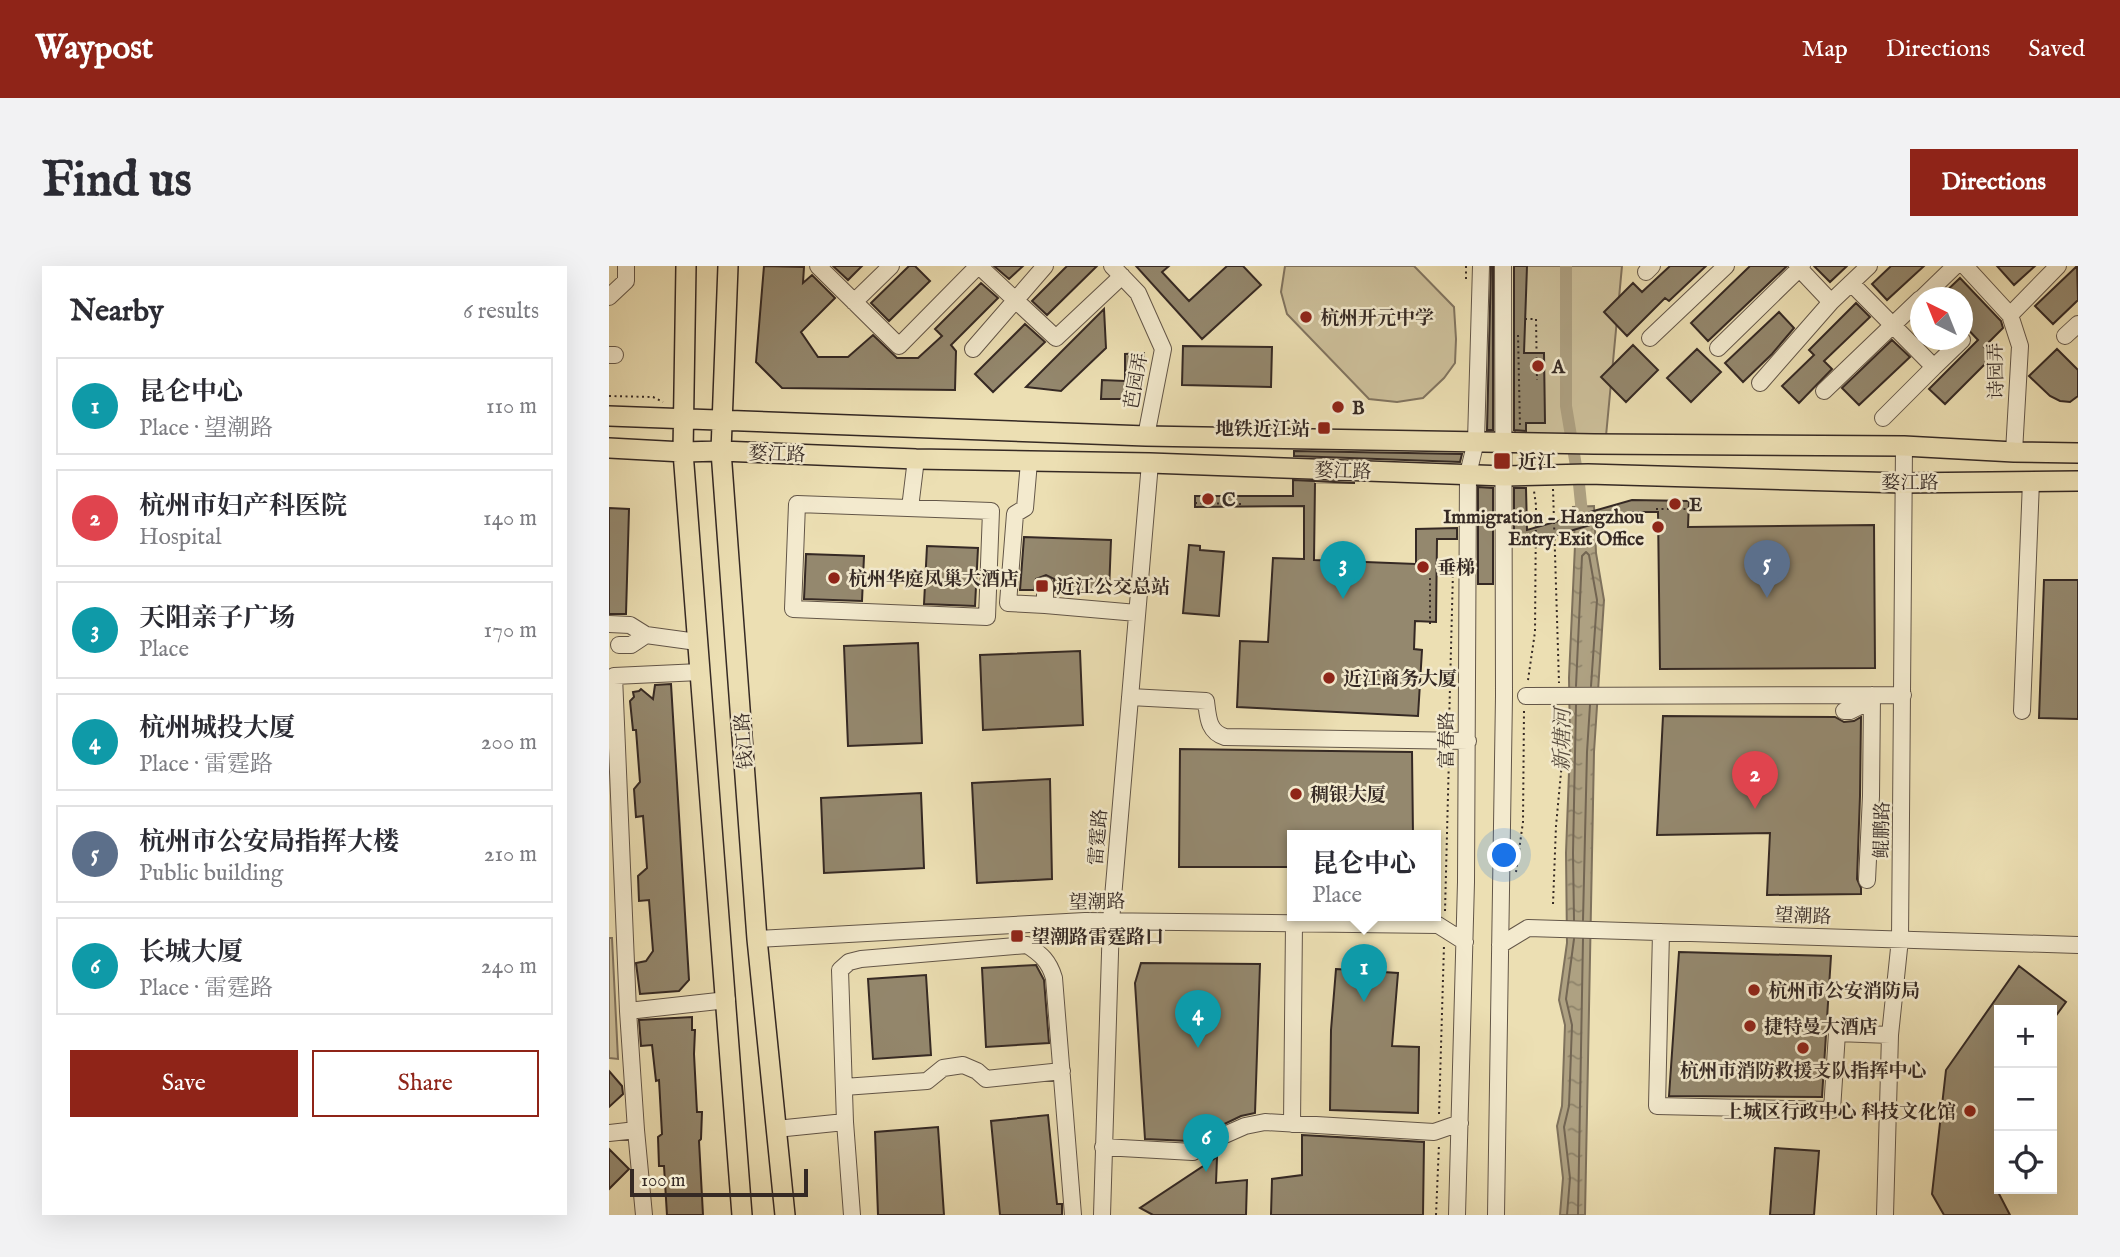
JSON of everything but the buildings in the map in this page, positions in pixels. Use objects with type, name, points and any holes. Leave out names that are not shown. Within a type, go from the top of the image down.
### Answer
[{"type":"main road","name":"钱江路","points":[[686,266],[683,452],[743,1215]]},
{"type":"main road","name":"钱江路","points":[[727,266],[722,451],[757,939],[785,1215]]},
{"type":"main road","name":"婺江路","points":[[609,416],[1146,436],[1903,446],[2078,453]]},
{"type":"main road","name":"婺江路","points":[[609,449],[1505,475],[1588,474],[1903,483],[2078,481]]},
{"type":"street","points":[[609,297],[625,281],[626,266]]},
{"type":"street","points":[[817,266],[899,346],[979,266],[1056,338],[1117,271]]},
{"type":"street","points":[[854,302],[891,266]]},
{"type":"street","points":[[972,349],[1045,266]]},
{"type":"street","name":"富春路","points":[[1457,1215],[1468,741],[1468,474],[1476,441],[1481,266]]},
{"type":"street","points":[[1496,1215],[1505,475],[1512,441],[1503,266]]},
{"type":"street","points":[[1650,338],[1726,266]]},
{"type":"street","points":[[1760,383],[1831,302],[1869,266]]},
{"type":"street","points":[[2010,315],[2058,266]]},
{"type":"street","points":[[1718,348],[1799,267],[1831,302]]},
{"type":"street","points":[[1937,287],[1966,267]]},
{"type":"street","name":"诗园弄","points":[[1966,267],[2010,315],[2020,346],[2014,452]]},
{"type":"street","name":"芭园弄","points":[[1117,271],[1138,293],[1163,349],[1146,436]]},
{"type":"street","points":[[1851,283],[1934,366]]},
{"type":"street","points":[[1824,391],[1910,309]]},
{"type":"street","points":[[2065,336],[2078,324]]},
{"type":"street","points":[[1883,418],[1951,350]]},
{"type":"street","name":"鲲鹏路","points":[[1885,1215],[1890,1035],[1900,939],[1903,446]]},
{"type":"street","points":[[910,508],[916,459]]},
{"type":"street","points":[[1029,462],[1025,508],[1015,514],[1008,603],[1137,613]]},
{"type":"street","name":"雷霆路","points":[[1102,1215],[1111,921],[1150,463]]},
{"type":"street","points":[[2022,711],[2031,481]]},
{"type":"street","points":[[797,503],[910,508],[991,511],[986,617],[793,610],[797,503]]},
{"type":"street","points":[[1045,585],[1045,605]]},
{"type":"street","points":[[609,624],[630,625],[646,635],[698,642]]},
{"type":"street","points":[[619,645],[631,645],[646,635]]},
{"type":"street","points":[[644,1215],[628,1011],[612,676],[700,672]]},
{"type":"street","points":[[1526,696],[1872,698],[1903,695]]},
{"type":"street","points":[[1130,697],[1206,701],[1209,724],[1217,734],[1225,737],[1468,741]]},
{"type":"street","points":[[1844,711],[1850,711],[1872,698]]},
{"type":"street","points":[[1867,880],[1872,698]]},
{"type":"street","points":[[1871,796],[1902,797]]},
{"type":"street","points":[[609,869],[623,884]]},
{"type":"street","points":[[1465,908],[1438,925],[1465,942]]},
{"type":"street","points":[[1501,908],[1534,928]]},
{"type":"street","name":"望潮路","points":[[757,939],[1111,921],[1438,925]]},
{"type":"street","points":[[1292,1124],[1294,923]]},
{"type":"street","points":[[1500,945],[1534,928]]},
{"type":"street","name":"望潮路","points":[[1534,928],[2078,945]]},
{"type":"street","points":[[945,929],[945,952]]},
{"type":"street","points":[[1661,932],[1657,1106],[1832,1110],[1837,1033],[1890,1035]]},
{"type":"street","points":[[852,1215],[845,1122],[841,970],[849,962],[861,959],[1027,945],[1050,964],[1054,978],[1073,1215]]},
{"type":"street","points":[[628,1011],[727,1000]]},
{"type":"street","points":[[844,1087],[927,1082],[943,1068],[963,1065],[986,1079],[1062,1071]]},
{"type":"street","points":[[776,1129],[845,1122]]},
{"type":"street","points":[[1103,1147],[1193,1152],[1253,1123],[1434,1132],[1460,1123]]},
{"type":"street","points":[[609,1133],[636,1130]]},
{"type":"street","points":[[1434,1132],[1459,1150]]},
{"type":"path","points":[[1525,319],[1536,319],[1537,380]]},
{"type":"path","points":[[1512,441],[1518,334]]},
{"type":"path","points":[[1515,881],[1523,822],[1526,696],[1535,632],[1536,505],[1531,475]]},
{"type":"path","points":[[1195,503],[1244,504]]},
{"type":"path","points":[[1656,509],[1693,509]]},
{"type":"path","points":[[1430,578],[1430,625]]},
{"type":"shaded area","points":[[1285,266],[1414,266],[1454,307],[1455,363],[1423,398],[1397,402],[1369,399],[1287,314],[1281,292]]},
{"type":"shaded area","points":[[1515,266],[1622,266],[1606,436],[1515,433]]},
{"type":"shaded area","points":[[609,938],[612,938],[618,1059],[609,1058]]},
{"type":"water","points":[[1594,506],[1596,553],[1604,600],[1594,752],[1585,1215],[1560,1215],[1563,1178],[1557,1126],[1562,1106],[1565,1025],[1559,1000],[1567,943],[1569,678],[1575,545],[1573,507]]},
{"type":"waterway","name":"新塘河","points":[[1566,266],[1566,406],[1583,523]]},
{"type":"place","name":"杭州开元中学","points":[[1306,317]]},
{"type":"place","name":"A","points":[[1538,366]]},
{"type":"place","name":"B","points":[[1338,407]]},
{"type":"place","name":"地铁近江站","points":[[1324,428]]},
{"type":"place","name":"近江","points":[[1502,461]]},
{"type":"place","name":"C","points":[[1208,499]]},
{"type":"place","name":"E","points":[[1675,504]]},
{"type":"place","name":"Immigration - Hangzhou Entry Exit Office","points":[[1658,527]]},
{"type":"place","name":"垂梯","points":[[1423,567]]},
{"type":"place","name":"杭州华庭凤巢大酒店","points":[[834,578]]},
{"type":"place","name":"近江公交总站","points":[[1042,586]]},
{"type":"place","name":"杭州市公安局指挥大楼","points":[[1767,598]]},
{"type":"place","name":"天阳亲子广场","points":[[1343,599]]},
{"type":"place","name":"近江商务大厦","points":[[1329,678]]},
{"type":"place","name":"稠银大厦","points":[[1296,794]]},
{"type":"place","name":"杭州市妇产科医院","points":[[1755,809]]},
{"type":"place","name":"望潮路雷霆路口","points":[[1017,936]]},
{"type":"place","name":"杭州市公安消防局","points":[[1754,990]]},
{"type":"place","name":"昆仑中心","points":[[1364,1002]]},
{"type":"place","name":"捷特曼大酒店","points":[[1750,1026]]},
{"type":"place","name":"杭州城投大厦","points":[[1198,1048]]},
{"type":"place","name":"杭州市消防救援支队指挥中心","points":[[1803,1048]]},
{"type":"place","name":"上城区行政中心 科技文化馆","points":[[1970,1111]]},
{"type":"place","name":"长城大厦","points":[[1206,1172]]}]
